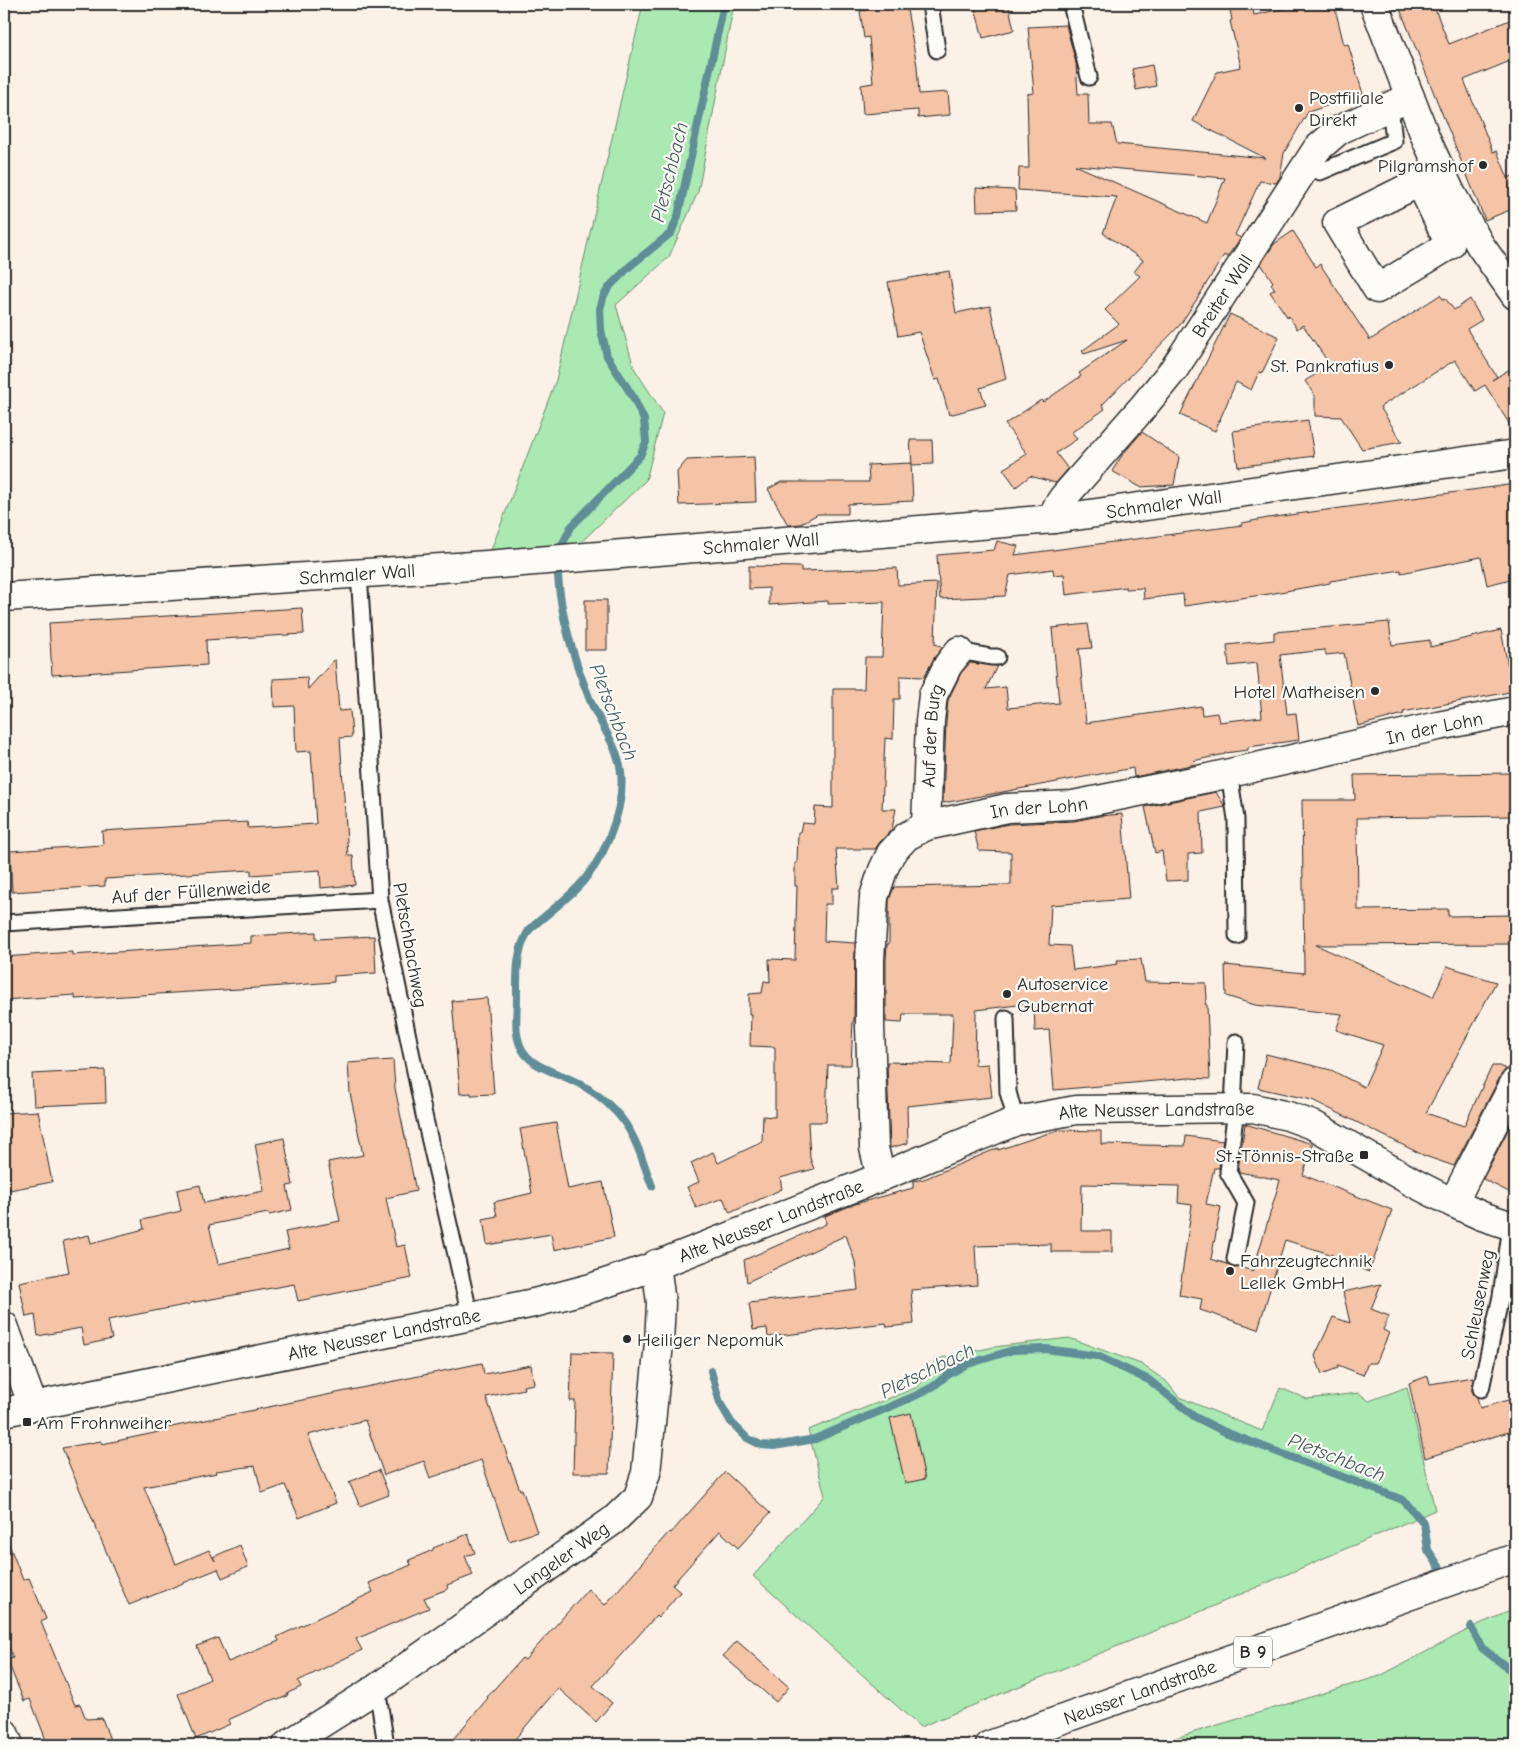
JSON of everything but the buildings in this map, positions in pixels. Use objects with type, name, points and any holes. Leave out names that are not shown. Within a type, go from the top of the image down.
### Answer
[{"type":"street","points":[[1374,4],[1400,102],[1436,162],[1451,194],[1457,230],[1480,245],[1515,295]]},
{"type":"street","name":"Breiter Wall","points":[[1054,519],[1057,507],[1063,498],[1174,370],[1317,149],[1339,130],[1400,102]]},
{"type":"street","name":"Schmaler Wall","points":[[4,597],[496,564],[1054,519],[1515,454]]},
{"type":"street","name":"Auf der Burg","points":[[926,826],[930,720],[933,695],[948,665],[959,651]]},
{"type":"street","name":"In der Lohn","points":[[881,1177],[874,1148],[870,1026],[870,959],[874,898],[882,870],[891,853],[907,836],[926,826],[1007,808],[1073,805],[1515,711]]},
{"type":"street","points":[[1453,1203],[1515,1082]]},
{"type":"street","name":"Alte Neusser Landstraße","points":[[4,1412],[534,1303],[591,1288],[647,1269],[881,1177],[1016,1121],[1076,1110],[1253,1108],[1288,1116],[1315,1126],[1414,1183],[1453,1203],[1482,1216],[1513,1226]]},
{"type":"street","name":"Langeler Weg","points":[[288,1745],[377,1688],[614,1520],[638,1497],[646,1473],[659,1343],[661,1303],[656,1264]]},
{"type":"street","points":[[4,1326],[33,1406]]},
{"type":"street","name":"Neusser Landstraße","points":[[990,1745],[1515,1558]]},
{"type":"street","points":[[4,1733],[9,1745]]},
{"type":"lane","points":[[930,4],[937,50]]},
{"type":"lane","points":[[1071,4],[1089,77]]},
{"type":"lane","name":"Pletschbachweg","points":[[359,573],[380,900],[424,1115],[470,1316]]},
{"type":"lane","points":[[959,651],[991,658],[997,656]]},
{"type":"lane","points":[[1229,773],[1236,819],[1237,936]]},
{"type":"lane","name":"Auf der Füllenweide","points":[[4,923],[380,900]]},
{"type":"lane","points":[[1006,1018],[1008,1092],[1016,1121]]},
{"type":"lane","points":[[1235,1259],[1246,1203],[1228,1172],[1235,1109],[1236,1042]]},
{"type":"lane","name":"Schleusenweg","points":[[1481,1388],[1501,1296],[1513,1226]]},
{"type":"lane","points":[[377,1688],[386,1745]]},
{"type":"green space","points":[[643,4],[734,4],[698,192],[669,257],[616,305],[634,368],[663,413],[646,480],[577,546],[488,558],[556,380]]},
{"type":"green space","points":[[1069,1338],[1141,1364],[1166,1381],[1179,1397],[1262,1431],[1280,1388],[1307,1399],[1359,1393],[1369,1401],[1407,1387],[1435,1510],[1179,1621],[920,1727],[753,1576],[825,1496],[808,1430],[918,1387],[936,1359],[994,1347]]},
{"type":"green space","points":[[1515,1609],[1515,1745],[1152,1745],[1380,1676],[1477,1625]]},
{"type":"waterway","name":"Pletschbach","points":[[560,549],[571,527],[640,456],[646,442],[644,420],[633,397],[607,356],[601,330],[600,309],[604,295],[611,285],[630,266],[671,233],[678,216],[724,4]]},
{"type":"waterway","name":"Pletschbach","points":[[558,576],[565,624],[574,655],[590,700],[618,758],[621,788],[615,821],[609,838],[594,867],[579,886],[529,930],[525,938],[519,954],[517,970],[517,1034],[520,1045],[529,1059],[587,1088],[615,1111],[633,1137],[652,1186]]},
{"type":"waterway","name":"Pletschbach","points":[[711,1371],[720,1403],[731,1422],[747,1438],[761,1445],[774,1446],[815,1439],[915,1396],[934,1386],[946,1376],[965,1365],[1013,1350],[1046,1349],[1097,1356],[1149,1380],[1195,1417],[1225,1432],[1403,1500],[1424,1523],[1428,1550],[1446,1577]]},
{"type":"waterway","name":"Pletschbach","points":[[1471,1627],[1482,1648],[1509,1669],[1515,1668]]},
{"type":"place","name":"Postfiliale Direkt","points":[[1299,108]]},
{"type":"place","name":"Pilgramshof","points":[[1483,165]]},
{"type":"place","name":"St. Pankratius","points":[[1389,365]]},
{"type":"place","name":"Hotel Matheisen","points":[[1375,691]]},
{"type":"place","name":"Autoservice Gubernat","points":[[1007,994]]},
{"type":"place","name":"St.-Tönnis-Straße","points":[[1364,1155]]},
{"type":"place","name":"Fahrzeugtechnik Lellek GmbH","points":[[1230,1271]]},
{"type":"place","name":"Heiliger Nepomuk","points":[[627,1339]]},
{"type":"place","name":"Am Frohnweiher","points":[[27,1422]]}]
